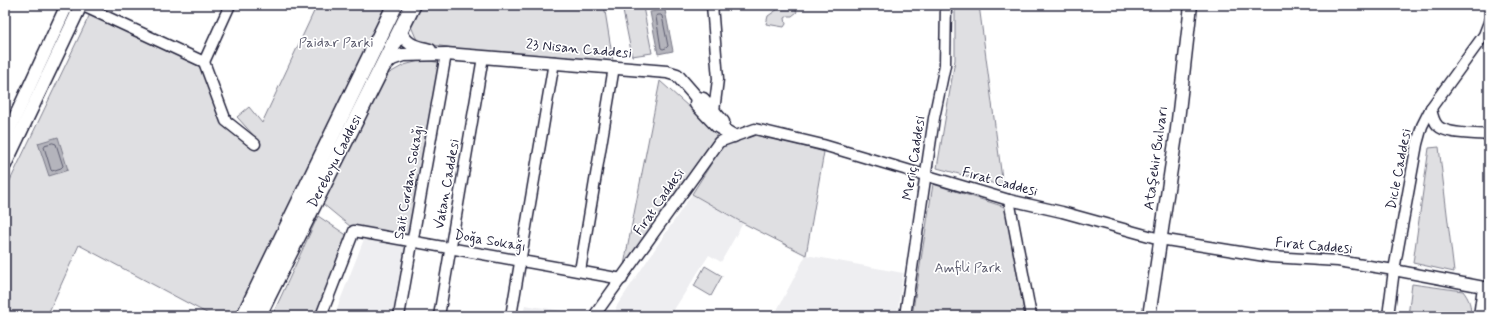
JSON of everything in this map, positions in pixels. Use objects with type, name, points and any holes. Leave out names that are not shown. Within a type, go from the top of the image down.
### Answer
[{"type":"main road","name":"Dereboyu Caddesi","points":[[244,316],[395,5]]},
{"type":"main road","name":"Dereboyu Caddesi","points":[[258,316],[413,5]]},
{"type":"street","points":[[5,139],[67,5]]},
{"type":"street","points":[[5,165],[81,5],[204,62],[226,121],[255,144]]},
{"type":"street","points":[[204,62],[230,5]]},
{"type":"street","points":[[712,5],[718,79],[714,111]]},
{"type":"street","name":"Meriç Caddesi","points":[[905,316],[934,118],[945,65],[946,5]]},
{"type":"street","name":"Ataşehir Bulvarı","points":[[1149,316],[1177,129],[1191,5]]},
{"type":"street","name":"Dicle Caddesi","points":[[1388,316],[1394,270],[1417,144],[1422,126],[1431,108],[1484,35],[1489,22]]},
{"type":"street","points":[[400,31],[405,41],[416,47],[446,54]]},
{"type":"street","points":[[381,69],[392,59],[403,55],[446,54]]},
{"type":"street","name":"23 Nisan Caddesi","points":[[446,54],[667,72],[677,75],[697,98]]},
{"type":"street","name":"Sait Cordan Sokağı","points":[[399,316],[446,54]]},
{"type":"street","name":"Vatan Caddesi","points":[[439,316],[483,57]]},
{"type":"street","points":[[510,316],[554,62]]},
{"type":"street","points":[[580,271],[614,67]]},
{"type":"street","points":[[697,98],[704,99],[734,136],[717,126],[696,104],[697,98]]},
{"type":"street","points":[[1431,108],[1435,122],[1439,127],[1447,131],[1489,135]]},
{"type":"street","name":"Fırat Caddesi","points":[[597,315],[719,142],[755,129],[823,145],[1009,200],[1062,212],[1160,239],[1271,257],[1338,262],[1394,270],[1486,288]]},
{"type":"street","points":[[1009,200],[1031,316]]},
{"type":"street","name":"Doğa Sokağı","points":[[321,316],[354,231],[622,279]]},
{"type":"street","points":[[1479,316],[1486,288]]},
{"type":"shaded area","points":[[692,194],[743,223],[721,262],[709,255],[670,316],[617,316],[616,307]]},
{"type":"shaded area","points":[[364,239],[407,244],[392,316],[334,316]]},
{"type":"shaded area","points":[[806,255],[903,273],[897,316],[774,316]]},
{"type":"shaded area","points":[[525,305],[582,314],[581,316],[523,316]]},
{"type":"green space","name":"Paidar Parki","points":[[317,5],[393,5],[236,316],[212,316],[79,245],[47,316],[5,316],[5,191],[91,12],[200,62],[222,122],[253,144],[256,137],[237,117],[249,107],[262,123]]},
{"type":"green space","points":[[419,5],[604,5],[613,61],[494,54],[427,44],[416,38],[410,24]]},
{"type":"green space","points":[[784,5],[794,5],[797,12],[792,16],[785,18],[786,24],[784,27],[766,24],[768,16]]},
{"type":"green space","points":[[955,5],[979,5],[1003,186],[937,168],[955,60]]},
{"type":"green space","points":[[643,7],[652,53],[632,56],[623,11]]},
{"type":"green space","points":[[423,60],[442,63],[412,241],[351,227],[323,204],[386,75],[404,65]]},
{"type":"green space","points":[[660,81],[718,133],[624,265]]},
{"type":"green space","points":[[758,134],[824,152],[806,255],[743,223],[692,194],[723,145]]},
{"type":"green space","points":[[1439,147],[1454,272],[1413,263],[1429,148]]},
{"type":"green space","name":"Amfili Park","points":[[933,184],[1005,207],[1025,316],[912,316]]},
{"type":"green space","points":[[318,216],[348,236],[319,316],[272,316]]},
{"type":"green space","points":[[705,266],[722,276],[711,296],[694,286]]},
{"type":"green space","points":[[1412,284],[1463,291],[1470,303],[1470,316],[1408,316]]},
{"type":"water","points":[[665,10],[673,51],[658,54],[650,12]]},
{"type":"water","points":[[58,137],[68,170],[49,176],[38,143]]}]
